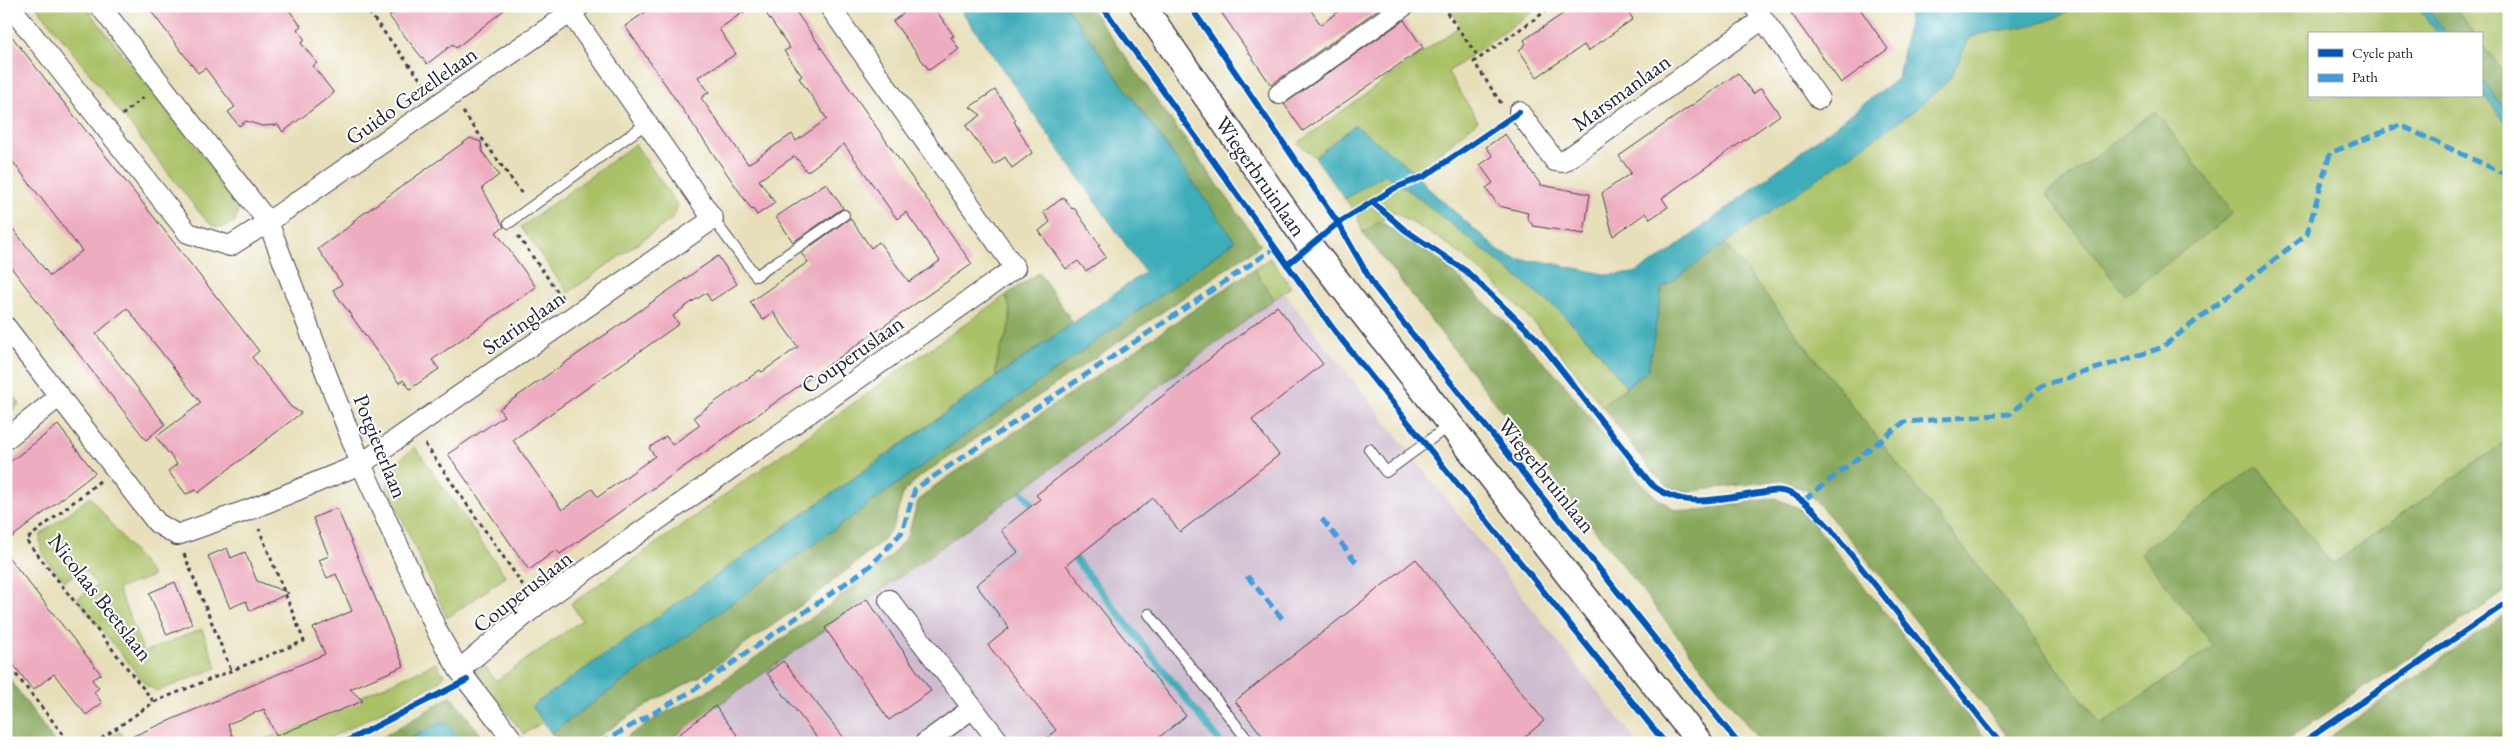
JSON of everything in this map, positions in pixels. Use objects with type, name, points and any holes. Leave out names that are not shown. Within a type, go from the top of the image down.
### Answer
[{"type":"street","points":[[10,6],[188,233],[230,246],[268,222]]},
{"type":"street","name":"Potgieterlaan","points":[[100,6],[268,222],[361,464],[439,635],[463,675],[515,743]]},
{"type":"street","name":"Couperuslaan","points":[[463,675],[537,605],[1014,268],[829,6]]},
{"type":"street","name":"Wiegerbruinlaan","points":[[1143,6],[1310,246],[1700,743]]},
{"type":"street","points":[[1279,94],[1404,6]]},
{"type":"street","points":[[572,8],[647,123],[713,219]]},
{"type":"street","name":"Guido Gezellelaan","points":[[268,222],[446,100],[572,8]]},
{"type":"street","name":"Marsmanlaan","points":[[1515,115],[1555,161],[1564,162],[1759,13],[1819,99]]},
{"type":"street","name":"Staringlaan","points":[[361,464],[713,219]]},
{"type":"street","points":[[6,327],[157,523],[177,535],[251,510],[361,464]]},
{"type":"street","points":[[6,439],[60,396]]},
{"type":"street","points":[[889,600],[1000,743]]},
{"type":"street","points":[[925,743],[974,708]]},
{"type":"lane","points":[[509,223],[647,123]]},
{"type":"lane","points":[[713,219],[756,276],[844,215]]},
{"type":"lane","points":[[1369,449],[1386,472],[1450,424]]},
{"type":"lane","points":[[1149,614],[1250,743]]},
{"type":"path","points":[[1442,6],[1479,58]]},
{"type":"path","points":[[1515,115],[1474,62],[1553,6]]},
{"type":"path","points":[[366,7],[446,100],[531,207]]},
{"type":"path","points":[[105,128],[161,84]]},
{"type":"path","points":[[509,223],[574,315]]},
{"type":"path","points":[[95,743],[154,702],[304,641],[251,510]]},
{"type":"path","points":[[177,535],[231,670]]},
{"type":"path","points":[[6,662],[70,743]]},
{"type":"shaded area","points":[[1278,285],[1638,743],[661,743]]},
{"type":"green space","points":[[36,6],[85,6],[240,203],[235,222],[218,227],[212,225],[204,218]]},
{"type":"green space","points":[[1066,6],[1089,6],[1261,245],[922,475],[904,491],[893,527],[878,545],[817,594],[699,677],[653,701],[588,743],[559,743],[551,733],[1235,241]]},
{"type":"green space","points":[[1447,6],[1540,6],[1448,72],[1478,121],[1415,172],[1355,125],[1315,157],[1298,143],[1461,25]]},
{"type":"green space","points":[[2076,6],[2425,6],[2444,32],[2308,32],[2308,98],[2482,98],[2482,80],[2509,115],[2509,439],[2332,564],[2257,466],[2214,646],[2101,724],[1724,242],[1919,107],[1950,79],[1970,37],[2038,23],[2064,14]]},
{"type":"green space","points":[[2425,6],[2454,6],[2474,32],[2444,32]]},
{"type":"green space","points":[[2454,6],[2509,6],[2509,79],[2482,44],[2482,32],[2474,32]]},
{"type":"green space","points":[[2482,44],[2509,79],[2509,115],[2482,80]]},
{"type":"green space","points":[[2155,111],[2234,213],[2125,295],[2046,194]]},
{"type":"green space","points":[[635,144],[678,206],[672,219],[568,293],[521,227]]},
{"type":"green space","points":[[1385,174],[1416,196],[1556,308],[1594,346],[1626,387],[1602,406],[1549,340],[1511,299],[1469,261],[1434,235],[1394,212],[1363,233],[1357,214],[1345,199]]},
{"type":"green space","points":[[1380,221],[1442,262],[1497,314],[1561,380],[1641,483],[1657,498],[1674,509],[1690,512],[1775,498],[1803,510],[1989,743],[1761,743],[1363,233]]},
{"type":"green space","points":[[1724,242],[2101,724],[2214,646],[2141,552],[2257,466],[2332,564],[2509,439],[2509,589],[2283,743],[2013,743],[1856,546],[1806,490],[1780,480],[1685,492],[1670,488],[1655,475],[1602,406],[1648,370],[1662,288]]},
{"type":"green space","points":[[1270,258],[1291,287],[1274,299],[1254,269]]},
{"type":"green space","points":[[1254,269],[1274,299],[1017,494],[665,743],[617,743],[661,715],[708,691],[827,607],[890,557],[908,535],[918,501],[932,488]]},
{"type":"green space","points":[[1039,272],[1073,323],[996,377],[996,365],[1010,319],[1010,308],[1006,295]]},
{"type":"green space","points":[[1006,295],[1010,308],[1010,319],[996,365],[996,377],[532,706],[543,722],[524,734],[472,668],[479,659],[496,681],[582,620],[571,604]]},
{"type":"green space","points":[[6,386],[20,404],[6,415]]},
{"type":"green space","points":[[415,447],[506,577],[447,618],[387,486],[392,466]]},
{"type":"green space","points":[[90,497],[153,576],[118,589],[144,652],[202,629],[217,668],[158,691],[147,686],[77,599],[97,585],[83,568],[65,581],[46,560],[41,548],[41,534]]},
{"type":"green space","points":[[2509,612],[2509,743],[2321,743]]},
{"type":"green space","points":[[436,663],[444,675],[437,683],[320,743],[257,743]]},
{"type":"green space","points":[[7,675],[55,743],[13,743],[6,734]]},
{"type":"green space","points":[[451,696],[481,735],[469,743],[462,743],[445,722],[401,743],[373,743]]},
{"type":"green space","points":[[120,731],[126,743],[101,743]]},
{"type":"water","points":[[958,6],[1066,6],[1235,241],[551,733],[532,706],[1145,272]]},
{"type":"water","points":[[1911,6],[2076,6],[2064,14],[2038,23],[1970,37],[1950,79],[1919,107],[1662,288],[1648,370],[1626,387],[1594,345],[1556,308],[1416,196],[1385,174],[1345,199],[1315,157],[1355,125],[1415,172],[1429,189],[1500,252],[1519,260],[1541,261],[1609,275],[1634,273],[1664,256],[1898,78]]},
{"type":"water","points":[[2417,6],[2425,6],[2445,32],[2436,32]]},
{"type":"water","points":[[2482,80],[2509,115],[2509,127],[2482,92]]},
{"type":"water","points":[[445,721],[462,743],[401,743]]},
{"type":"building","points":[[147,6],[286,6],[301,26],[297,29],[305,40],[301,43],[317,63],[313,66],[334,93],[283,132],[278,125],[262,126],[246,121],[239,126],[228,112],[235,107],[205,68],[198,73]]},
{"type":"building","points":[[402,6],[509,6],[456,48],[453,44],[427,64],[389,16]]},
{"type":"building","points":[[654,6],[752,6],[719,29],[736,54],[698,77],[709,92],[701,98],[748,164],[792,134],[796,141],[827,119],[799,78],[802,76],[784,51],[790,48],[761,6],[792,6],[972,264],[560,554],[556,550],[529,570],[448,454],[504,416],[499,409],[718,256],[737,284],[711,301],[706,293],[689,304],[673,316],[679,324],[513,440],[562,510],[592,489],[598,497],[655,456],[649,448],[666,436],[672,445],[700,425],[694,417],[760,370],[762,372],[798,347],[773,312],[763,320],[750,302],[808,262],[801,253],[850,218],[871,248],[879,242],[909,282],[940,261],[906,212],[897,219],[844,144],[807,172],[795,156],[759,180],[775,203],[757,215],[625,26]]},
{"type":"building","points":[[899,6],[933,6],[954,36],[951,37],[959,49],[929,70],[893,21],[904,13]]},
{"type":"building","points":[[1217,6],[1308,6],[1321,25],[1345,6],[1383,6],[1271,85]]},
{"type":"building","points":[[1581,6],[1624,6],[1633,19],[1588,51],[1584,45],[1537,77],[1519,50],[1526,44],[1524,40],[1570,9],[1572,12]]},
{"type":"building","points":[[1786,6],[1858,6],[1888,49],[1841,83]]},
{"type":"building","points":[[1404,20],[1423,48],[1303,131],[1284,104]]},
{"type":"building","points":[[6,29],[259,351],[252,357],[291,407],[301,413],[198,493],[196,490],[186,494],[168,471],[177,464],[156,437],[201,403],[127,308],[96,334],[165,424],[146,440],[6,261],[6,220],[50,276],[82,251],[6,153]]},
{"type":"building","points":[[1738,73],[1753,94],[1761,88],[1780,115],[1662,198],[1668,207],[1650,219],[1646,213],[1613,236],[1602,193],[1631,173],[1619,156]]},
{"type":"building","points":[[995,90],[1016,120],[1014,121],[1032,153],[1012,168],[1005,157],[994,165],[966,126],[981,115],[970,107]]},
{"type":"building","points":[[1505,134],[1541,185],[1590,194],[1584,234],[1533,226],[1527,217],[1528,213],[1499,206],[1486,188],[1493,183],[1480,165],[1493,156],[1486,147]]},
{"type":"building","points":[[470,138],[481,142],[482,151],[499,175],[482,188],[504,227],[496,232],[536,287],[432,360],[439,369],[410,389],[403,380],[399,383],[333,290],[342,284],[318,249],[354,223],[353,221]]},
{"type":"building","points":[[826,183],[843,208],[793,242],[776,217]]},
{"type":"building","points":[[1064,197],[1100,245],[1098,246],[1106,257],[1086,271],[1078,261],[1066,269],[1039,231],[1050,222],[1043,212]]},
{"type":"building","points":[[1277,306],[1323,364],[1252,420],[1279,455],[1180,532],[1153,498],[1066,565],[1186,716],[1152,743],[1041,743],[1056,730],[988,645],[1009,628],[976,585],[1018,552],[1001,530],[1040,499],[1036,495]]},
{"type":"building","points":[[58,425],[95,473],[6,542],[6,465]]},
{"type":"building","points":[[337,508],[404,666],[350,689],[363,701],[276,736],[264,709],[228,724],[235,743],[117,743],[325,654],[313,628],[352,611],[336,574],[327,578],[319,560],[329,556],[313,518]]},
{"type":"building","points":[[227,548],[231,558],[245,552],[257,581],[289,593],[250,611],[246,601],[230,608],[208,556]]},
{"type":"building","points":[[6,554],[101,674],[92,680],[99,688],[94,692],[102,703],[86,715],[54,674],[33,690],[6,655]]},
{"type":"building","points":[[1416,559],[1544,721],[1517,743],[1268,743],[1235,701]]},
{"type":"building","points":[[175,582],[192,624],[167,635],[149,593]]},
{"type":"building","points":[[867,599],[931,691],[889,720],[825,628]]},
{"type":"building","points":[[783,661],[848,743],[821,743],[767,673]]},
{"type":"building","points":[[715,706],[743,743],[668,743]]},
{"type":"waterway","points":[[1024,494],[1038,511]]},
{"type":"waterway","points":[[1069,551],[1221,743]]},
{"type":"marked path","points":[[1804,500],[1904,422],[2010,414],[2041,386],[2161,348],[2307,234],[2330,153],[2400,125],[2509,176]]},
{"type":"marked path","points":[[601,743],[694,690],[870,566],[902,532],[915,489],[1275,248]]},
{"type":"marked path","points":[[1322,519],[1359,566]]},
{"type":"marked path","points":[[1247,576],[1285,622]]},
{"type":"cycle path","points":[[1102,6],[1334,330],[1665,743]]},
{"type":"cycle path","points":[[1190,6],[1338,223],[1374,286],[1738,743]]},
{"type":"cycle path","points":[[1287,265],[1338,223],[1395,188],[1425,176],[1519,112]]},
{"type":"cycle path","points":[[1372,202],[1405,230],[1466,271],[1537,339],[1651,484],[1676,498],[1703,501],[1779,490],[1796,496],[1809,506],[1830,528],[2000,743]]},
{"type":"cycle path","points":[[2302,743],[2509,601]]},
{"type":"cycle path","points":[[343,743],[467,680]]}]
